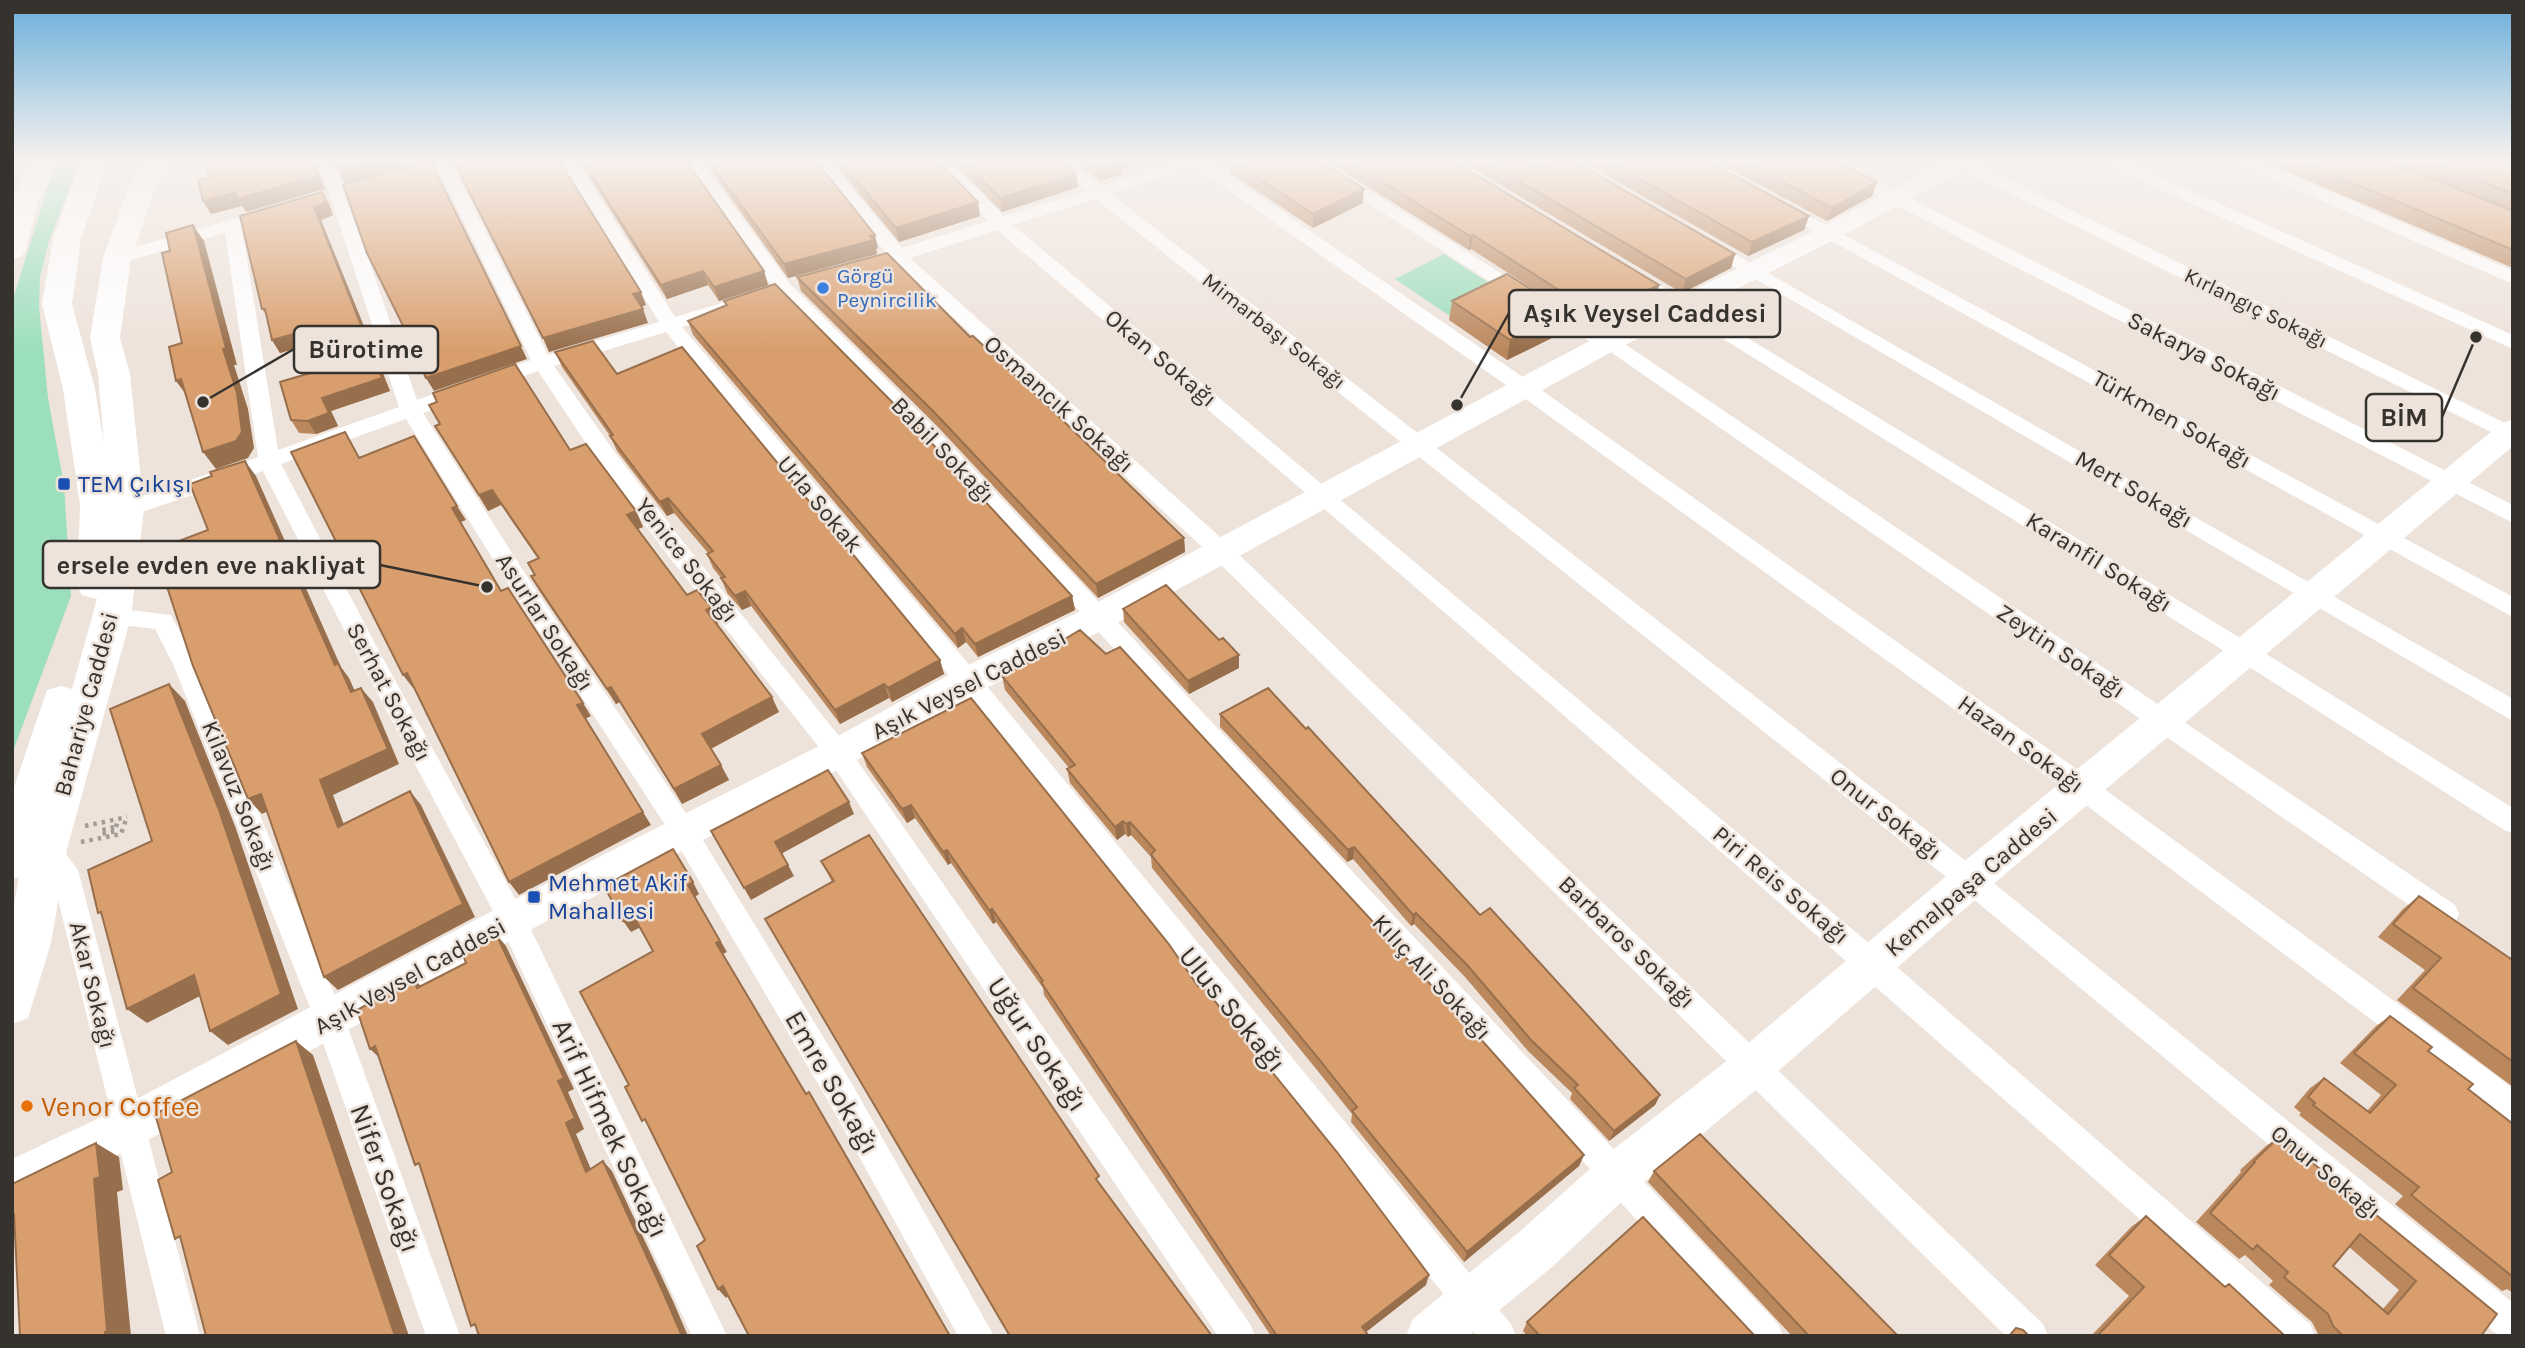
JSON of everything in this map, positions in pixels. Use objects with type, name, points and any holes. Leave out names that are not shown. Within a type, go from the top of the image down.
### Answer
[{"type":"main road","points":[[12,250],[18,225]]},
{"type":"main road","points":[[29,855],[96,584],[97,505],[79,389],[57,304],[67,239],[72,225]]},
{"type":"main road","points":[[73,365],[78,283],[97,225]]},
{"type":"main road","points":[[105,338],[98,293],[100,273],[114,225]]},
{"type":"main road","name":"Bahariye Caddesi","points":[[12,1003],[29,943],[29,855],[112,617],[127,509],[114,374],[105,338],[117,258],[129,225]]},
{"type":"main road","name":"Aşık Veysel Caddesi","points":[[12,1183],[128,1127],[512,920],[838,753],[968,681],[1099,617],[1417,443],[1609,342],[1844,225]]},
{"type":"main road","name":"Kemalpaşa Caddesi","points":[[1430,1336],[1535,1250],[1616,1176],[1754,1065],[1970,880],[2511,433]]},
{"type":"street","points":[[117,258],[233,225]]},
{"type":"street","name":"Serhat Sokağı","points":[[233,225],[269,461],[368,653],[512,920]]},
{"type":"street","name":"Asurlar Sokağı","points":[[347,225],[410,409],[525,592],[684,832]]},
{"type":"street","name":"Yenice Sokağı","points":[[475,225],[542,363],[603,452],[672,544],[838,753]]},
{"type":"street","name":"Urla Sokak","points":[[608,225],[671,326],[968,681]]},
{"type":"street","name":"Babil Sokağı","points":[[735,225],[777,290],[928,433],[1099,617]]},
{"type":"street","name":"Osmancık Sokağı","points":[[873,225],[898,256],[1221,551]]},
{"type":"street","points":[[873,263],[994,225]]},
{"type":"street","name":"Okan Sokağı","points":[[1002,225],[1323,494]]},
{"type":"street","name":"Mimarbaşı Sokağı","points":[[1140,225],[1417,443]]},
{"type":"street","name":"Hazan Sokağı","points":[[1290,225],[1523,387],[2084,788],[2513,1107]]},
{"type":"street","name":"Zeytin Sokağı","points":[[1412,225],[1574,327],[1609,342],[2468,930]]},
{"type":"street","name":"Türkmen Sokağı","points":[[1818,225],[2513,608]]},
{"type":"street","name":"Sakarya Sokağı","points":[[1949,225],[2513,515]]},
{"type":"street","name":"Kırlangıç Sokağı","points":[[2089,225],[2511,433]]},
{"type":"street","points":[[2253,225],[2513,343]]},
{"type":"street","points":[[2392,225],[2513,278]]},
{"type":"street","name":"Mert Sokağı","points":[[1687,231],[2316,594],[2513,711]]},
{"type":"street","name":"Karanfil Sokağı","points":[[1613,262],[2246,653],[2513,822]]},
{"type":"street","points":[[777,290],[808,281]]},
{"type":"street","points":[[127,509],[542,363],[671,326],[744,301]]},
{"type":"street","name":"Onur Sokağı","points":[[1417,443],[1970,880],[2513,1325]]},
{"type":"street","name":"Piri Reis Sokağı","points":[[1323,494],[1873,964],[2298,1336]]},
{"type":"street","name":"Barbaros Sokağı","points":[[1221,551],[2031,1336]]},
{"type":"street","name":"Kilavuz Sokağı","points":[[112,617],[163,621],[185,664],[330,1020]]},
{"type":"street","name":"Kılıç Ali Sokağı","points":[[1099,617],[1766,1336]]},
{"type":"street","name":"Ulus Sokağı","points":[[968,681],[1499,1336]]},
{"type":"street","name":"Uğur Sokağı","points":[[838,753],[1238,1336]]},
{"type":"street","name":"Emre Sokağı","points":[[684,832],[841,1094],[977,1336]]},
{"type":"street","name":"Akar Sokağı","points":[[29,855],[64,870],[183,1336]]},
{"type":"street","name":"Arif Hifmek Sokağı","points":[[512,920],[710,1336]]},
{"type":"street","name":"Nifer Sokağı","points":[[330,1020],[443,1336]]},
{"type":"path","points":[[29,855],[121,834],[127,817],[118,819],[115,831],[102,834],[102,830],[114,827]]},
{"type":"green space","points":[[36,225],[55,225],[40,277],[39,306],[48,398],[64,485],[71,596],[12,754],[12,302]]},
{"type":"green space","points":[[1444,254],[1500,290],[1450,316],[1395,279]]},
{"type":"building","points":[[193,225],[226,348],[223,349],[237,393],[242,432],[236,441],[203,452],[181,379],[176,381],[169,347],[182,343],[162,253],[170,251],[166,233]]},
{"type":"building","points":[[242,225],[321,225],[382,378],[322,398],[329,413],[308,421],[291,420],[280,382],[327,368],[312,329],[272,340],[265,309],[262,309]]},
{"type":"building","points":[[357,225],[462,225],[521,346],[426,378],[421,367],[423,366],[367,253]]},
{"type":"building","points":[[486,225],[599,225],[641,292],[633,294],[643,309],[543,338]]},
{"type":"building","points":[[623,225],[731,225],[764,271],[714,287],[703,271],[661,285]]},
{"type":"building","points":[[756,225],[867,225],[875,235],[870,236],[874,240],[784,264]]},
{"type":"building","points":[[1452,225],[1559,225],[1659,285],[1621,303],[1611,296],[1587,308],[1473,235],[1470,236]]},
{"type":"building","points":[[1594,225],[1684,225],[1735,254],[1686,279]]},
{"type":"building","points":[[1722,225],[1789,225],[1752,242]]},
{"type":"building","points":[[2453,225],[2513,225],[2513,250]]},
{"type":"building","points":[[887,253],[970,337],[973,336],[1051,409],[1184,538],[1096,584],[934,412],[797,277]]},
{"type":"building","points":[[1507,274],[1567,312],[1510,340],[1452,301]]},
{"type":"building","points":[[775,284],[916,426],[1072,596],[975,644],[962,628],[955,634],[688,321],[727,305],[724,301]]},
{"type":"building","points":[[593,341],[617,374],[682,347],[940,660],[888,688],[884,684],[835,710],[745,591],[735,596],[721,578],[725,577],[707,554],[713,551],[668,498],[660,502],[610,436],[613,435],[555,352]]},
{"type":"building","points":[[515,364],[570,450],[586,444],[636,511],[627,515],[687,595],[697,590],[711,607],[706,610],[772,697],[702,734],[721,765],[674,789],[611,687],[607,689],[531,576],[535,575],[528,563],[539,558],[492,490],[479,495],[435,426],[440,424],[429,405],[437,402],[433,393]]},
{"type":"building","points":[[345,432],[359,458],[414,436],[457,506],[452,508],[501,591],[508,588],[583,703],[577,705],[643,812],[509,882],[407,673],[403,675],[291,452]]},
{"type":"building","points":[[245,461],[335,665],[338,663],[351,692],[361,688],[388,749],[320,780],[338,827],[410,791],[463,904],[324,977],[261,794],[248,799],[193,666],[155,550],[208,530],[190,484],[212,476],[210,472]]},
{"type":"building","points":[[1166,585],[1219,640],[1223,638],[1239,655],[1188,681],[1123,609]]},
{"type":"building","points":[[1080,630],[1106,654],[1120,647],[1584,1155],[1467,1252],[1352,1111],[1357,1107],[1318,1058],[1151,855],[1155,850],[1130,822],[1126,824],[1123,821],[1115,827],[1067,769],[1075,765],[1002,676],[1058,647],[1055,645]]},
{"type":"building","points":[[169,684],[219,810],[281,994],[210,1031],[194,975],[127,1009],[88,870],[152,841],[110,709]]},
{"type":"building","points":[[1268,688],[1306,729],[1308,727],[1480,915],[1490,908],[1660,1095],[1614,1131],[1574,1088],[1578,1085],[1531,1040],[1468,966],[1416,913],[1413,915],[1354,847],[1348,850],[1220,714]]},
{"type":"building","points":[[971,698],[1168,943],[1198,986],[1201,984],[1337,1152],[1429,1275],[1362,1327],[1369,1336],[1277,1336],[1041,982],[1043,981],[992,909],[989,910],[947,850],[943,852],[911,805],[902,809],[862,753]]},
{"type":"building","points":[[828,770],[849,802],[775,842],[788,865],[744,888],[711,831]]},
{"type":"building","points":[[869,835],[1099,1176],[1096,1179],[1212,1336],[1010,1336],[765,919],[834,881],[821,861]]},
{"type":"building","points":[[673,849],[693,882],[688,885],[720,941],[716,943],[806,1094],[809,1092],[950,1336],[749,1336],[723,1286],[718,1289],[697,1246],[705,1240],[645,1119],[642,1121],[625,1087],[629,1085],[580,992],[653,951],[633,915],[623,921],[604,886]]},
{"type":"building","points":[[2419,896],[2511,959],[2513,957],[2513,1062],[2413,988],[2441,958],[2393,924]]},
{"type":"building","points":[[496,934],[564,1078],[558,1081],[575,1118],[566,1123],[586,1172],[603,1161],[682,1336],[479,1336],[475,1324],[471,1326],[419,1163],[415,1165],[375,1046],[370,1049],[357,1010],[414,979],[417,988],[466,963],[462,953]]},
{"type":"building","points":[[2390,1016],[2432,1047],[2428,1051],[2473,1084],[2468,1089],[2513,1124],[2513,1277],[2411,1195],[2419,1187],[2313,1105],[2315,1103],[2308,1097],[2324,1078],[2370,1113],[2396,1085],[2354,1053]]},
{"type":"building","points":[[296,1041],[395,1336],[206,1336],[180,1236],[175,1239],[158,1180],[172,1172],[155,1114]]},
{"type":"building","points":[[1700,1134],[1898,1336],[1809,1336],[1654,1171]]},
{"type":"building","points":[[2280,1136],[2497,1314],[2481,1336],[2343,1336],[2333,1326],[2328,1314],[2284,1277],[2288,1272],[2257,1245],[2253,1250],[2210,1213],[2254,1161]],"holes":[[[2360,1234],[2416,1281],[2388,1314],[2333,1266]]]},
{"type":"building","points":[[96,1143],[100,1177],[94,1179],[107,1331],[105,1336],[20,1336],[12,1184]]},
{"type":"building","points":[[2146,1216],[2225,1287],[2229,1284],[2285,1336],[2097,1336],[2144,1287],[2109,1255]]},
{"type":"building","points":[[1643,1217],[1755,1336],[1540,1336],[1527,1322]]},
{"type":"building","points":[[2016,1328],[2023,1330],[2029,1336],[2009,1336]]},
{"type":"place","name":"Görgü Peynircilik","points":[[823,288]]},
{"type":"place","name":"BİM","points":[[2476,337]]},
{"type":"place","name":"Bürotime","points":[[203,402]]},
{"type":"place","name":"Aşık Veysel Caddesi","points":[[1457,405]]},
{"type":"place","name":"TEM Çıkışı","points":[[64,484]]},
{"type":"place","name":"ersele evden eve nakliyat","points":[[487,587]]},
{"type":"place","name":"Mehmet Akif Mahallesi","points":[[534,897]]},
{"type":"place","name":"Venor Coffee","points":[[27,1106]]}]
